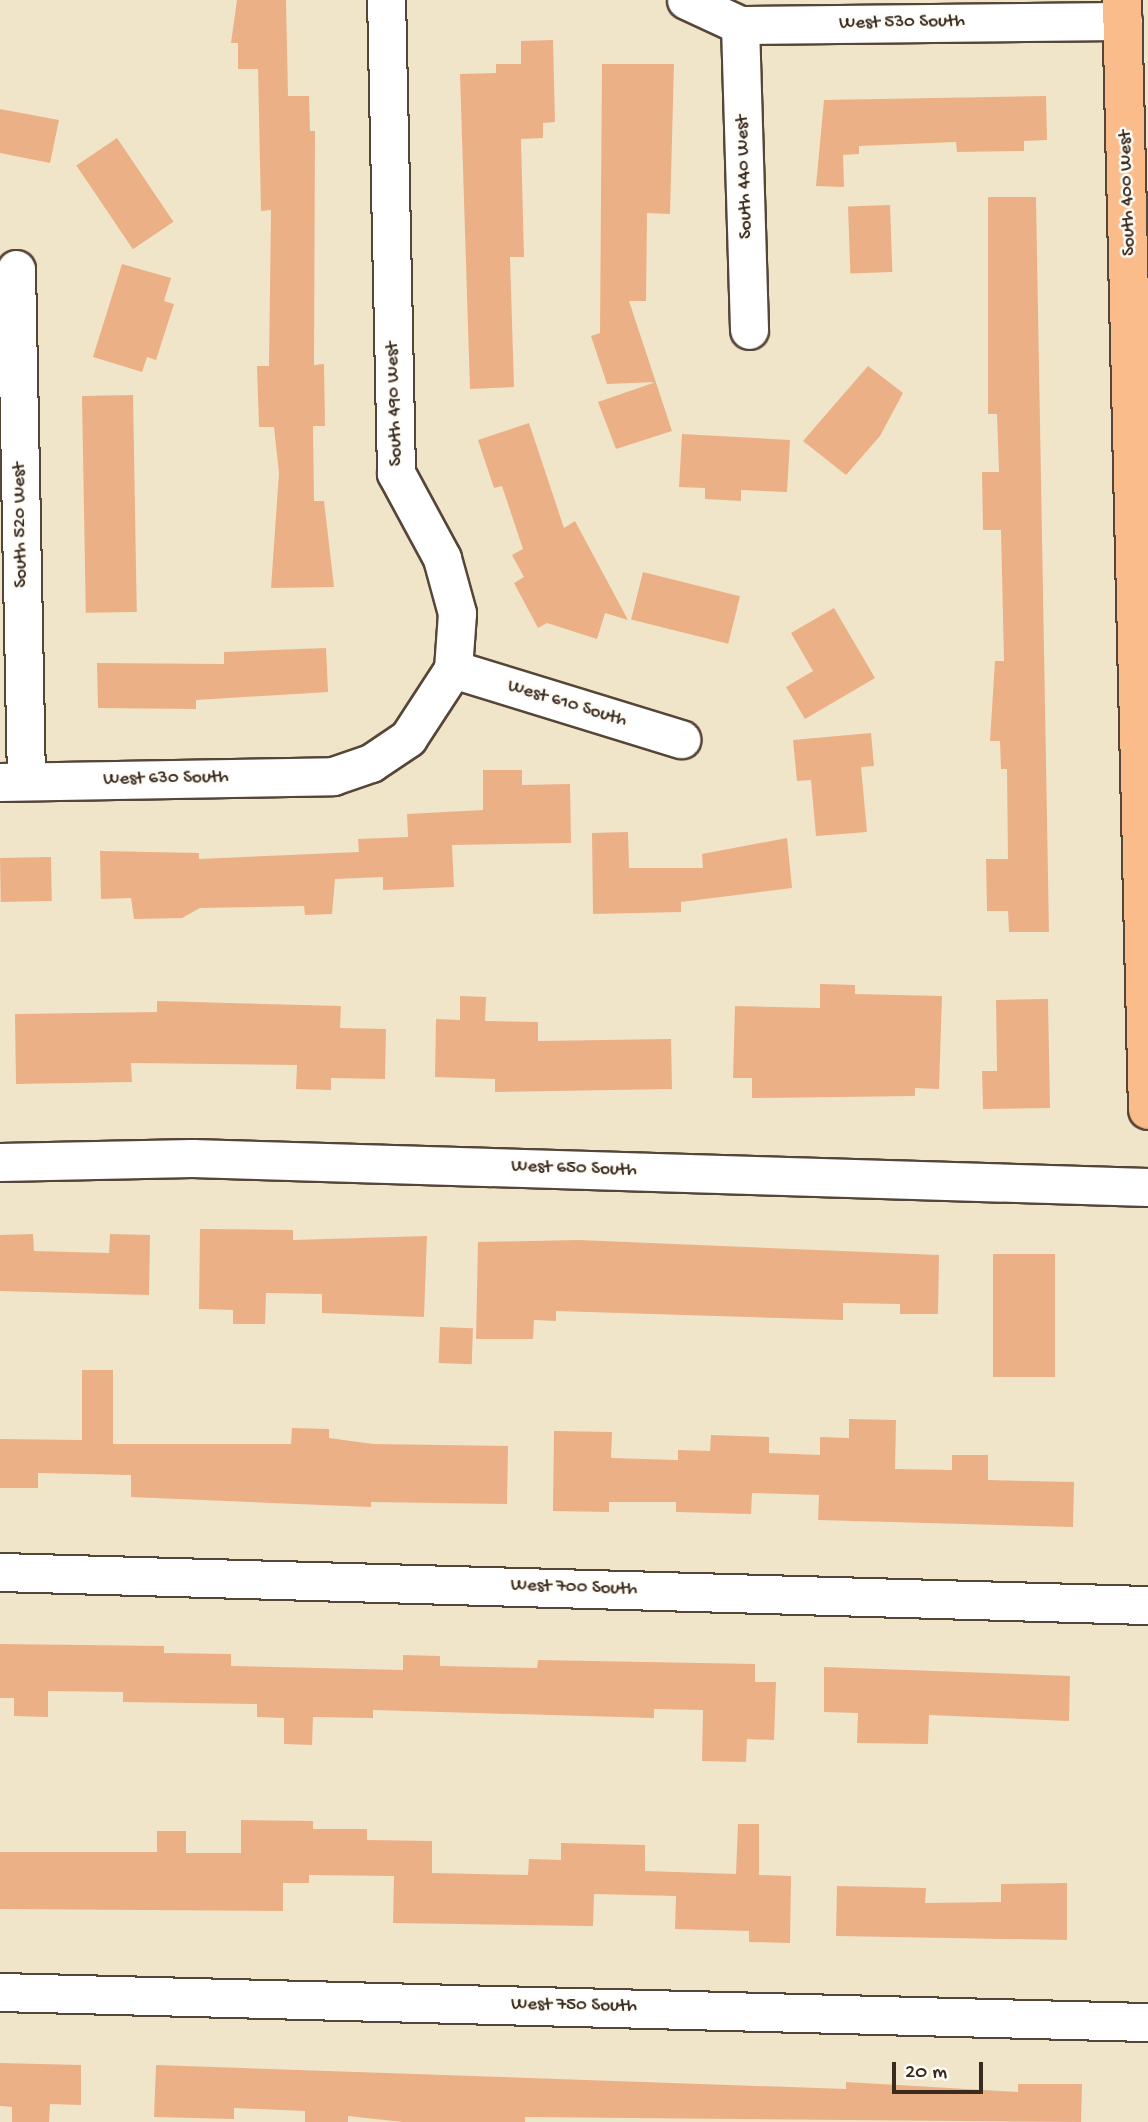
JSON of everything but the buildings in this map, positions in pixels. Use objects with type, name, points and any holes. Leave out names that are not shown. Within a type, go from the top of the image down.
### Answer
[{"type":"main road","name":"South 400 West","points":[[1123,10],[1137,74],[1148,1110]]},
{"type":"street","name":"South 490 West","points":[[332,776],[370,763],[408,738],[453,668],[457,613],[442,558],[396,473],[386,0]]},
{"type":"street","name":"West 530 South","points":[[687,0],[740,25],[1123,10]]},
{"type":"street","name":"South 440 West","points":[[740,25],[749,330]]},
{"type":"street","name":"South 520 West","points":[[13,781],[16,269]]},
{"type":"street","name":"West 610 South","points":[[453,668],[681,739]]},
{"type":"street","name":"West 630 South","points":[[13,781],[332,776]]},
{"type":"street","name":"West 650 South","points":[[0,1162],[192,1157],[1148,1187]]},
{"type":"street","name":"West 700 South","points":[[0,1572],[1148,1605]]},
{"type":"street","name":"West 750 South","points":[[0,1992],[1148,2022]]}]
